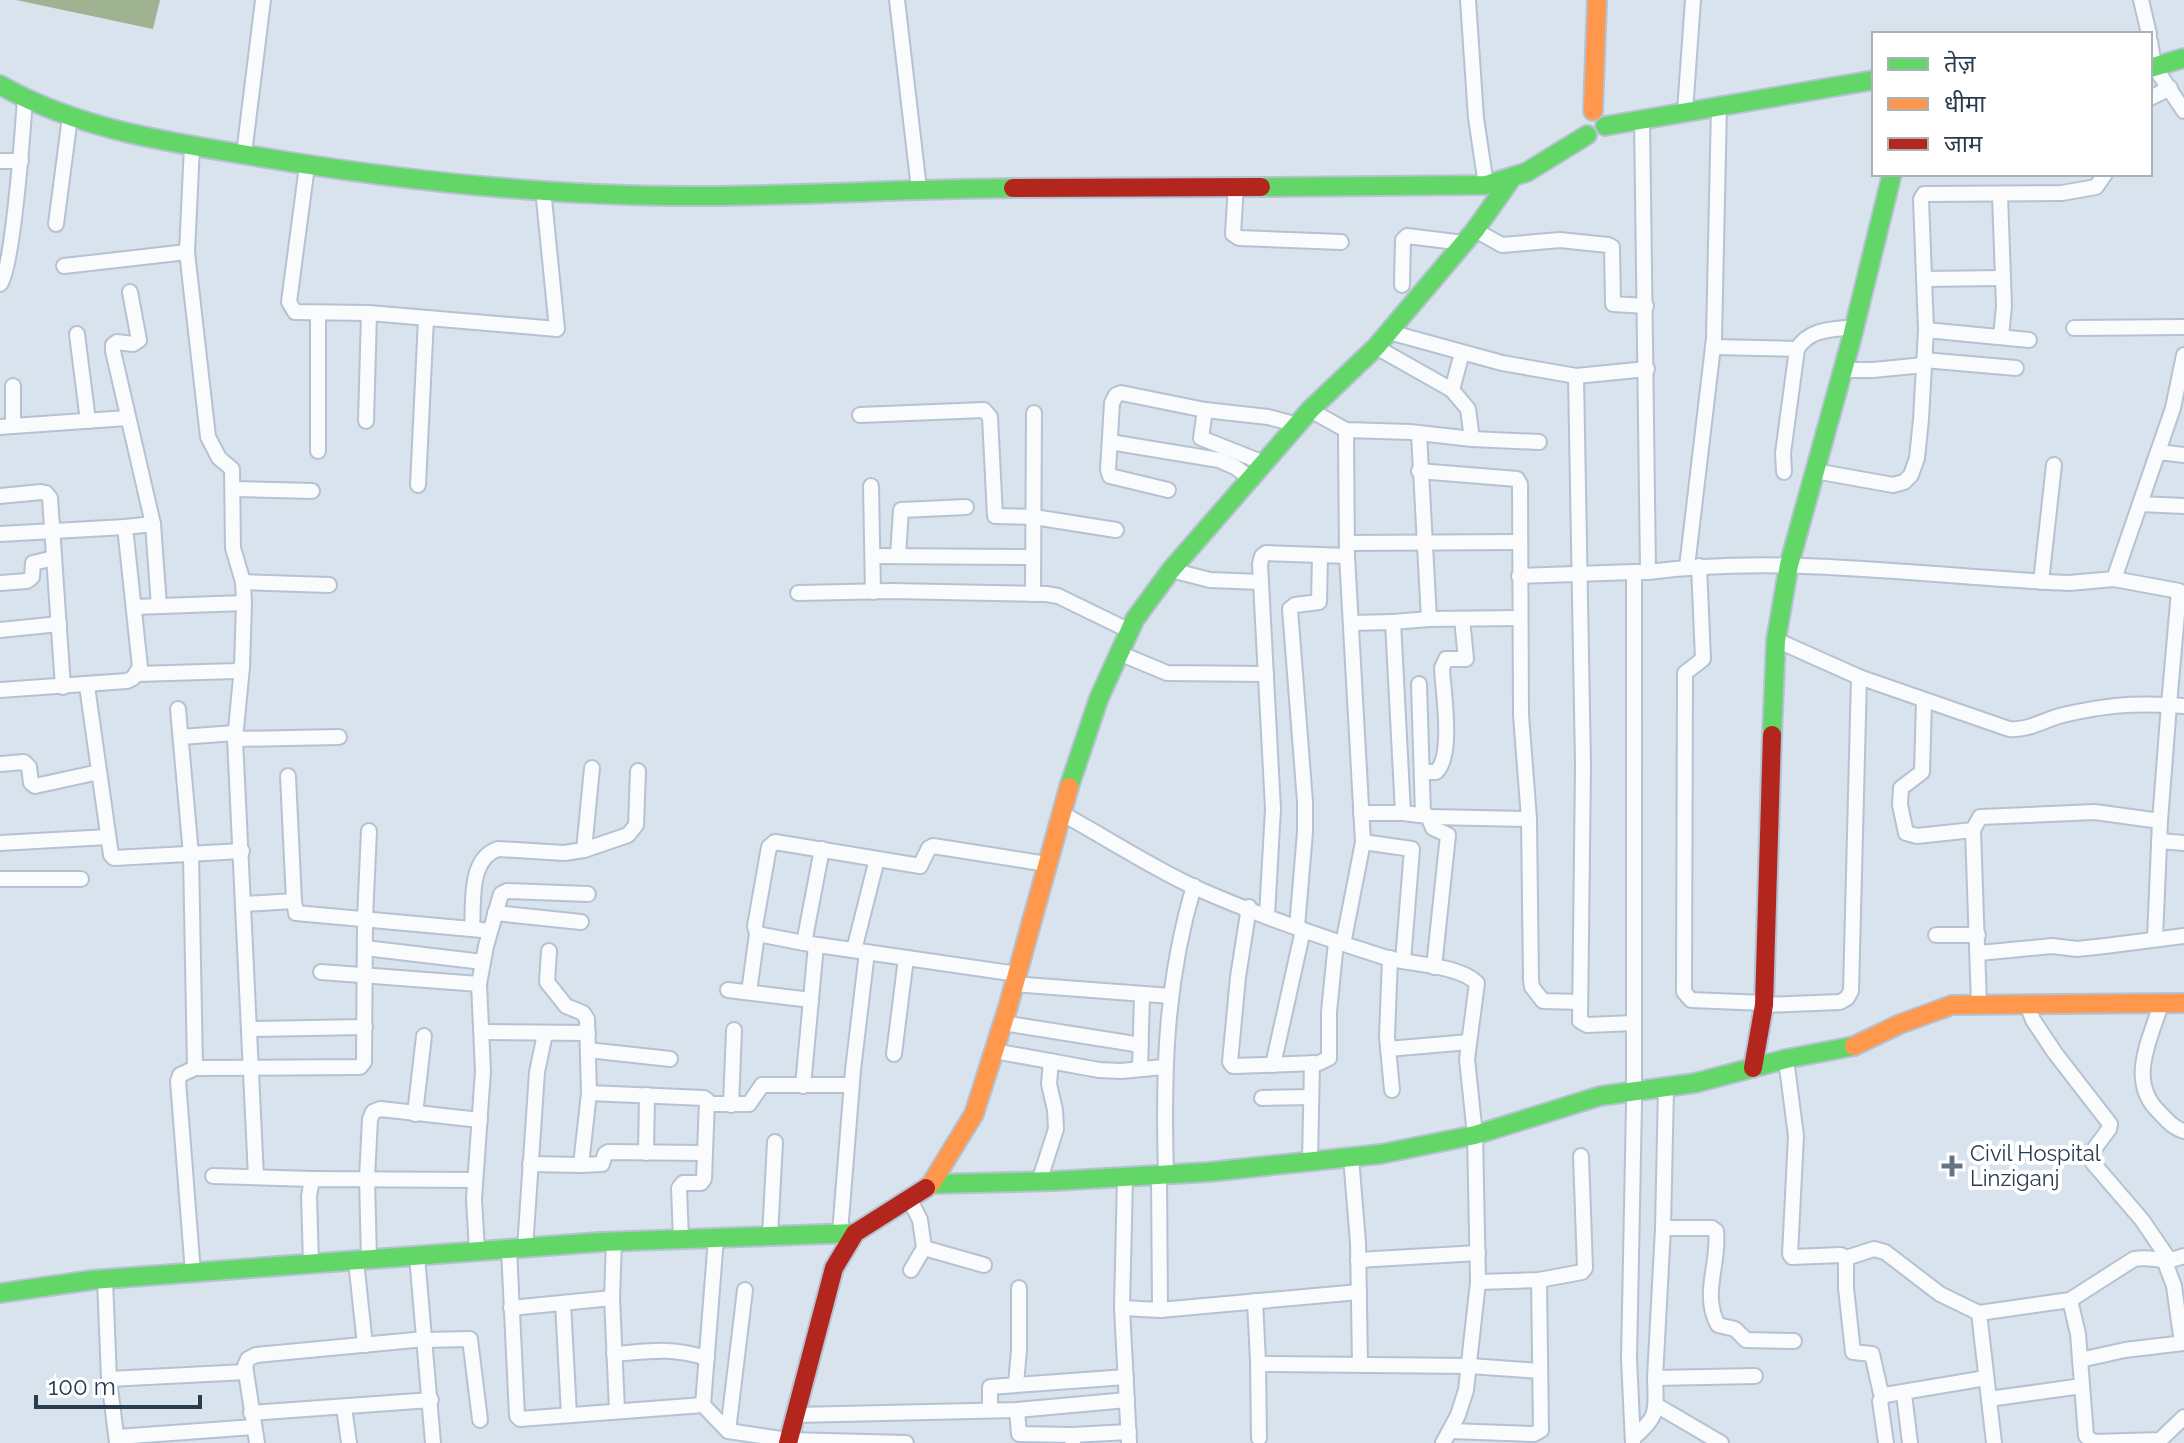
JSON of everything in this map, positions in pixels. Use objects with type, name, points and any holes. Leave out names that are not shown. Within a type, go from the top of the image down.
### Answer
[{"type":"street","points":[[244,154],[263,0]]},
{"type":"street","points":[[897,0],[919,189]]},
{"type":"street","points":[[1468,0],[1476,118],[1486,185]]},
{"type":"street","points":[[1593,111],[1597,0]]},
{"type":"street","points":[[1685,111],[1693,0]]},
{"type":"street","points":[[2141,0],[2149,32]]},
{"type":"street","points":[[2184,58],[2152,67],[2184,111]]},
{"type":"street","points":[[0,1293],[105,1280],[517,1248],[848,1233],[910,1200],[931,1184],[974,1114],[1016,979],[1061,813],[1099,698],[1135,619],[1171,570],[1250,478],[1310,410],[1376,347],[1470,236],[1509,182],[1587,135],[1596,135],[1605,126],[1872,80]]},
{"type":"street","points":[[0,85],[70,117],[113,130],[192,146],[415,181],[626,195],[1236,185],[1486,185],[1509,182]]},
{"type":"street","points":[[2152,97],[2170,88]]},
{"type":"street","points":[[0,284],[6,278],[10,255],[25,99]]},
{"type":"street","points":[[1719,106],[1713,347],[1693,566],[1703,659],[1685,673],[1684,992],[1691,1000],[1764,1004],[1840,1002],[1851,991],[1859,677]]},
{"type":"street","points":[[1587,135],[1581,129],[1585,114],[1593,111],[1603,116],[1605,126]]},
{"type":"street","points":[[56,224],[70,117]]},
{"type":"street","points":[[1633,1441],[1629,1359],[1647,369],[1642,118]]},
{"type":"street","points":[[192,146],[187,252],[208,437],[219,458],[232,469],[233,548],[243,582],[242,667],[235,736],[256,1177]]},
{"type":"street","points":[[0,161],[21,161]]},
{"type":"street","points":[[307,166],[289,302],[295,312],[369,313],[557,329],[543,189]]},
{"type":"street","points":[[1753,1068],[1764,1004],[1776,640],[1789,565],[1843,370],[1892,176]]},
{"type":"street","points":[[1815,471],[1893,485],[1904,482],[1911,475],[1917,458],[1926,330],[1921,199],[1924,194],[2062,193],[2090,189],[2104,176]]},
{"type":"street","points":[[1236,185],[1233,234],[1239,238],[1341,242]]},
{"type":"street","points":[[2000,195],[2004,306],[2001,337]]},
{"type":"street","points":[[1402,285],[1403,240],[1407,236],[1470,236],[1502,245],[1560,240],[1612,247],[1613,304],[1646,306]]},
{"type":"street","points":[[64,266],[187,252]]},
{"type":"street","points":[[1924,279],[2001,278]]},
{"type":"street","points":[[130,292],[139,340],[133,344],[117,342],[113,345],[153,524],[159,606]]},
{"type":"street","points":[[318,313],[318,451]]},
{"type":"street","points":[[366,421],[369,313]]},
{"type":"street","points":[[418,485],[426,319]]},
{"type":"street","points":[[1784,472],[1783,453],[1797,349],[1803,339],[1813,332],[1854,327]]},
{"type":"street","points":[[2074,328],[2184,327]]},
{"type":"street","points":[[1926,330],[2029,340]]},
{"type":"street","points":[[1389,332],[1462,353],[1576,376],[1647,369]]},
{"type":"street","points":[[77,334],[88,421]]},
{"type":"street","points":[[1376,347],[1452,390],[1468,409],[1472,439]]},
{"type":"street","points":[[1713,347],[1797,349]]},
{"type":"street","points":[[1452,390],[1462,353]]},
{"type":"street","points":[[2114,579],[2158,452],[2178,409],[2184,355]]},
{"type":"street","points":[[1843,370],[1873,370],[1924,363],[2016,368]]},
{"type":"street","points":[[1576,376],[1583,765],[1580,1021],[1583,1025],[1634,1023]]},
{"type":"street","points":[[13,386],[6,426],[127,418]]},
{"type":"street","points":[[1168,490],[1110,476],[1112,403],[1116,395],[1121,393],[1205,410],[1257,415],[1298,425]]},
{"type":"street","points":[[860,415],[984,410],[990,417],[994,514],[998,517],[1034,517],[1116,530]]},
{"type":"street","points":[[1205,410],[1201,438],[1264,463]]},
{"type":"street","points":[[1310,410],[1346,430],[1539,442]]},
{"type":"street","points":[[1033,594],[1034,413]]},
{"type":"street","points":[[1249,907],[1238,977],[1230,1062],[1233,1066],[1323,1062],[1329,1058],[1329,1012],[1340,943],[1363,842],[1347,549],[1346,430]]},
{"type":"street","points":[[1419,434],[1429,619]]},
{"type":"street","points":[[1110,442],[1219,460],[1250,478]]},
{"type":"street","points":[[2158,452],[2184,455]]},
{"type":"street","points":[[2041,582],[2054,465]]},
{"type":"street","points":[[1419,471],[1517,479],[1520,484],[1521,715],[1529,819],[1532,987],[1547,1003],[1580,1002]]},
{"type":"street","points":[[871,486],[873,592]]},
{"type":"street","points":[[233,489],[312,491]]},
{"type":"street","points":[[0,496],[46,493],[50,498],[63,687]]},
{"type":"street","points":[[2140,504],[2184,506]]},
{"type":"street","points":[[898,556],[901,510],[966,507]]},
{"type":"street","points":[[0,534],[153,524]]},
{"type":"street","points":[[0,690],[87,686],[127,681],[137,674],[140,667],[125,527]]},
{"type":"street","points":[[1267,915],[1273,809],[1262,556],[1266,553],[1320,555],[1347,549],[1424,543],[1519,542]]},
{"type":"street","points":[[1273,1065],[1300,929],[1305,832],[1290,609],[1295,605],[1315,604],[1321,598],[1320,555]]},
{"type":"street","points":[[874,556],[1033,557]]},
{"type":"street","points":[[0,583],[27,581],[32,577],[33,563],[54,558]]},
{"type":"street","points":[[1519,576],[1641,572],[1693,566],[1789,565],[2041,582],[2114,579],[2182,591],[2176,705],[2160,821],[2155,938]]},
{"type":"street","points":[[1171,570],[1210,580],[1261,582]]},
{"type":"street","points":[[243,582],[329,585]]},
{"type":"street","points":[[798,593],[1058,596],[1130,631]]},
{"type":"street","points":[[134,607],[244,603]]},
{"type":"street","points":[[1351,623],[1520,618]]},
{"type":"street","points":[[1424,772],[1436,772],[1442,765],[1446,741],[1442,668],[1446,659],[1466,659],[1462,619]]},
{"type":"street","points":[[1393,622],[1403,813]]},
{"type":"street","points":[[0,630],[59,624]]},
{"type":"street","points":[[1776,640],[1859,677],[2017,730],[2060,716],[2122,703],[2176,705]]},
{"type":"street","points":[[1119,653],[1167,673],[1266,674]]},
{"type":"street","points":[[137,674],[236,671],[242,667]]},
{"type":"street","points":[[1419,684],[1427,816],[1433,828],[1446,833],[1448,838],[1434,967]]},
{"type":"street","points":[[87,686],[109,851],[114,858],[242,851]]},
{"type":"street","points":[[1924,701],[1922,772],[1901,788],[1900,805],[1906,833],[1917,836],[1973,830]]},
{"type":"street","points":[[178,709],[191,855],[195,1068]]},
{"type":"street","points":[[181,737],[339,737]]},
{"type":"street","points":[[0,764],[24,762],[29,767],[31,783],[35,786],[99,772]]},
{"type":"street","points":[[584,850],[592,768]]},
{"type":"street","points":[[472,929],[477,870],[489,852],[498,849],[564,853],[584,850],[633,832],[636,825],[638,771]]},
{"type":"street","points":[[288,776],[296,913],[490,931]]},
{"type":"street","points":[[1979,1005],[1973,830],[1980,817],[2095,812],[2160,821]]},
{"type":"street","points":[[1061,813],[1194,886],[1340,943],[1470,977],[1477,983],[1469,1042],[1468,1090],[1475,1135],[1478,1282],[1466,1390],[1447,1437],[1539,1432],[1542,1425],[1539,1280]]},
{"type":"street","points":[[1361,813],[1529,819]]},
{"type":"street","points":[[193,1273],[180,1075],[195,1068],[360,1067],[364,1062],[369,831]]},
{"type":"street","points":[[0,843],[108,837]]},
{"type":"street","points":[[2159,841],[2184,843]]},
{"type":"street","points":[[749,992],[757,934],[755,926],[769,847],[775,842],[920,866],[933,846],[1047,864]]},
{"type":"street","points":[[1363,842],[1412,849],[1396,960],[1388,1049],[1392,1090]]},
{"type":"street","points":[[803,1086],[811,1000],[810,944],[822,849]]},
{"type":"street","points":[[788,1442],[834,1268],[848,1233],[851,1085],[861,951],[877,859]]},
{"type":"street","points":[[0,879],[81,879]]},
{"type":"street","points":[[1160,1310],[1164,1067],[1181,931],[1194,886]]},
{"type":"street","points":[[477,1251],[475,1180],[483,1093],[479,984],[495,913],[501,894],[507,891],[588,894]]},
{"type":"street","points":[[245,904],[294,901]]},
{"type":"street","points":[[495,913],[581,922]]},
{"type":"street","points":[[757,934],[1016,979],[1171,996]]},
{"type":"street","points":[[1936,935],[1978,935]]},
{"type":"street","points":[[1979,953],[2052,946],[2077,949],[2184,936]]},
{"type":"street","points":[[365,948],[483,962]]},
{"type":"street","points":[[549,951],[547,982],[566,1006],[586,1016],[589,1093],[581,1165]]},
{"type":"street","points":[[894,1054],[906,958]]},
{"type":"street","points":[[321,972],[479,984]]},
{"type":"street","points":[[728,990],[811,1000]]},
{"type":"street","points":[[1140,1069],[1142,994]]},
{"type":"street","points":[[931,1184],[1125,1177],[1381,1154],[1475,1135],[1600,1096],[1695,1083],[1786,1059],[1862,1044],[1900,1024],[1952,1005],[2184,1003]]},
{"type":"street","points":[[2027,1004],[2033,1020],[2055,1053],[2110,1124],[2092,1152],[2093,1163],[2173,1260],[2183,1343],[2125,1350],[2080,1360]]},
{"type":"street","points":[[2161,1004],[2142,1063],[2142,1087],[2154,1107],[2175,1128],[2184,1131]]},
{"type":"street","points":[[1003,1023],[1141,1045]]},
{"type":"street","points":[[251,1029],[365,1027]]},
{"type":"street","points":[[731,1105],[734,1030]]},
{"type":"street","points":[[483,1032],[588,1033]]},
{"type":"street","points":[[545,1034],[539,1054],[530,1164],[511,1308],[517,1416],[528,1419],[703,1405],[735,1436],[788,1442],[906,1443]]},
{"type":"street","points":[[415,1114],[424,1036]]},
{"type":"street","points":[[1388,1049],[1469,1042]]},
{"type":"street","points":[[588,1050],[670,1059]]},
{"type":"street","points":[[994,1051],[1099,1070],[1164,1067]]},
{"type":"street","points":[[1786,1059],[1796,1136],[1792,1257],[1841,1255],[1846,1258],[1874,1249],[1885,1252],[1940,1294],[1979,1313],[2070,1300],[2134,1259],[2173,1260]]},
{"type":"street","points":[[1039,1182],[1056,1129],[1049,1084],[1051,1061]]},
{"type":"street","points":[[1310,1161],[1312,1063]]},
{"type":"street","points":[[708,1104],[752,1103],[762,1085],[851,1085]]},
{"type":"street","points":[[1633,1441],[1652,1421],[1656,1405],[1666,1087]]},
{"type":"street","points":[[589,1093],[704,1098],[708,1104],[702,1183],[683,1183],[679,1188],[681,1239]]},
{"type":"street","points":[[646,1153],[647,1095]]},
{"type":"street","points":[[1262,1098],[1311,1097]]},
{"type":"street","points":[[365,1345],[362,1260],[370,1119],[373,1112],[380,1109],[480,1120]]},
{"type":"street","points":[[770,1236],[775,1142]]},
{"type":"street","points":[[530,1164],[602,1164],[608,1152],[704,1153]]},
{"type":"street","points":[[1478,1282],[1578,1275],[1585,1268],[1581,1156]]},
{"type":"street","points":[[1351,1157],[1358,1260],[1360,1365]]},
{"type":"street","points":[[213,1176],[475,1180]]},
{"type":"street","points":[[1017,1410],[1018,1439],[1129,1437],[1122,1308],[1125,1177]]},
{"type":"street","points":[[311,1264],[309,1196],[312,1179]]},
{"type":"street","points":[[910,1200],[920,1220],[924,1248],[911,1270]]},
{"type":"street","points":[[1663,1228],[1712,1228],[1716,1231],[1710,1293],[1718,1325],[1735,1329],[1746,1340],[1794,1341]]},
{"type":"street","points":[[703,1405],[716,1238]]},
{"type":"street","points":[[614,1242],[612,1298],[617,1410]]},
{"type":"street","points":[[924,1248],[984,1265]]},
{"type":"street","points":[[1358,1260],[1478,1253]]},
{"type":"street","points":[[417,1256],[433,1443]]},
{"type":"street","points":[[1846,1258],[1853,1352],[1872,1354],[1882,1398],[1886,1443]]},
{"type":"street","points":[[105,1280],[109,1379],[117,1440],[344,1407],[431,1400]]},
{"type":"street","points":[[1016,1384],[1019,1288]]},
{"type":"street","points":[[735,1436],[745,1290]]},
{"type":"street","points":[[1122,1308],[1160,1310],[1359,1292]]},
{"type":"street","points":[[511,1308],[612,1298]]},
{"type":"street","points":[[2070,1300],[2078,1334],[2086,1436],[2093,1442],[2160,1440],[2184,1417]]},
{"type":"street","points":[[1255,1301],[1259,1438]]},
{"type":"street","points":[[563,1303],[569,1415]]},
{"type":"street","points":[[1979,1313],[1994,1443]]},
{"type":"street","points":[[257,1443],[246,1372],[248,1359],[256,1355],[470,1339],[480,1420]]},
{"type":"street","points":[[614,1354],[661,1349],[707,1358]]},
{"type":"street","points":[[1258,1361],[1261,1364],[1470,1366],[1540,1371]]},
{"type":"street","points":[[109,1379],[246,1372]]},
{"type":"street","points":[[1655,1378],[1755,1376]]},
{"type":"street","points":[[990,1410],[990,1387],[1126,1377]]},
{"type":"street","points":[[1882,1398],[1986,1378]]},
{"type":"street","points":[[1989,1399],[2082,1386]]},
{"type":"street","points":[[1904,1394],[1910,1443]]},
{"type":"street","points":[[795,1415],[1017,1410],[1127,1400]]},
{"type":"street","points":[[1656,1405],[1721,1443]]},
{"type":"street","points":[[344,1407],[349,1443]]},
{"type":"shaded area","points":[[16,0],[160,0],[153,29]]},
{"type":"traffic: fast","points":[[2152,67],[2184,58]]},
{"type":"traffic: fast","points":[[1605,126],[1872,80]]},
{"type":"traffic: fast","points":[[0,85],[60,113],[124,132],[301,164],[440,182],[580,193],[675,196],[1013,188]]},
{"type":"traffic: fast","points":[[1261,187],[1486,185],[1527,172],[1587,135]]},
{"type":"traffic: fast","points":[[1772,735],[1776,640],[1789,565],[1851,341],[1892,176]]},
{"type":"traffic: fast","points":[[1069,787],[1099,698],[1135,619],[1171,570],[1310,410],[1376,347],[1475,230],[1509,182]]},
{"type":"traffic: fast","points":[[931,1184],[1208,1172],[1381,1154],[1475,1135],[1600,1096],[1695,1083],[1786,1059],[1854,1046]]},
{"type":"traffic: fast","points":[[0,1293],[92,1280],[600,1242],[855,1233]]},
{"type":"traffic: slow","points":[[1593,111],[1597,0]]},
{"type":"traffic: slow","points":[[926,1188],[974,1114],[1008,1007],[1069,787]]},
{"type":"traffic: slow","points":[[1854,1046],[1900,1024],[1952,1005],[2184,1003]]},
{"type":"traffic: jam","points":[[1013,188],[1261,187]]},
{"type":"traffic: jam","points":[[1753,1068],[1764,1005],[1772,735]]},
{"type":"traffic: jam","points":[[788,1443],[834,1268],[855,1233],[926,1188]]},
{"type":"place","name":"Civil Hospital Linziganj","points":[[1952,1166]]}]
